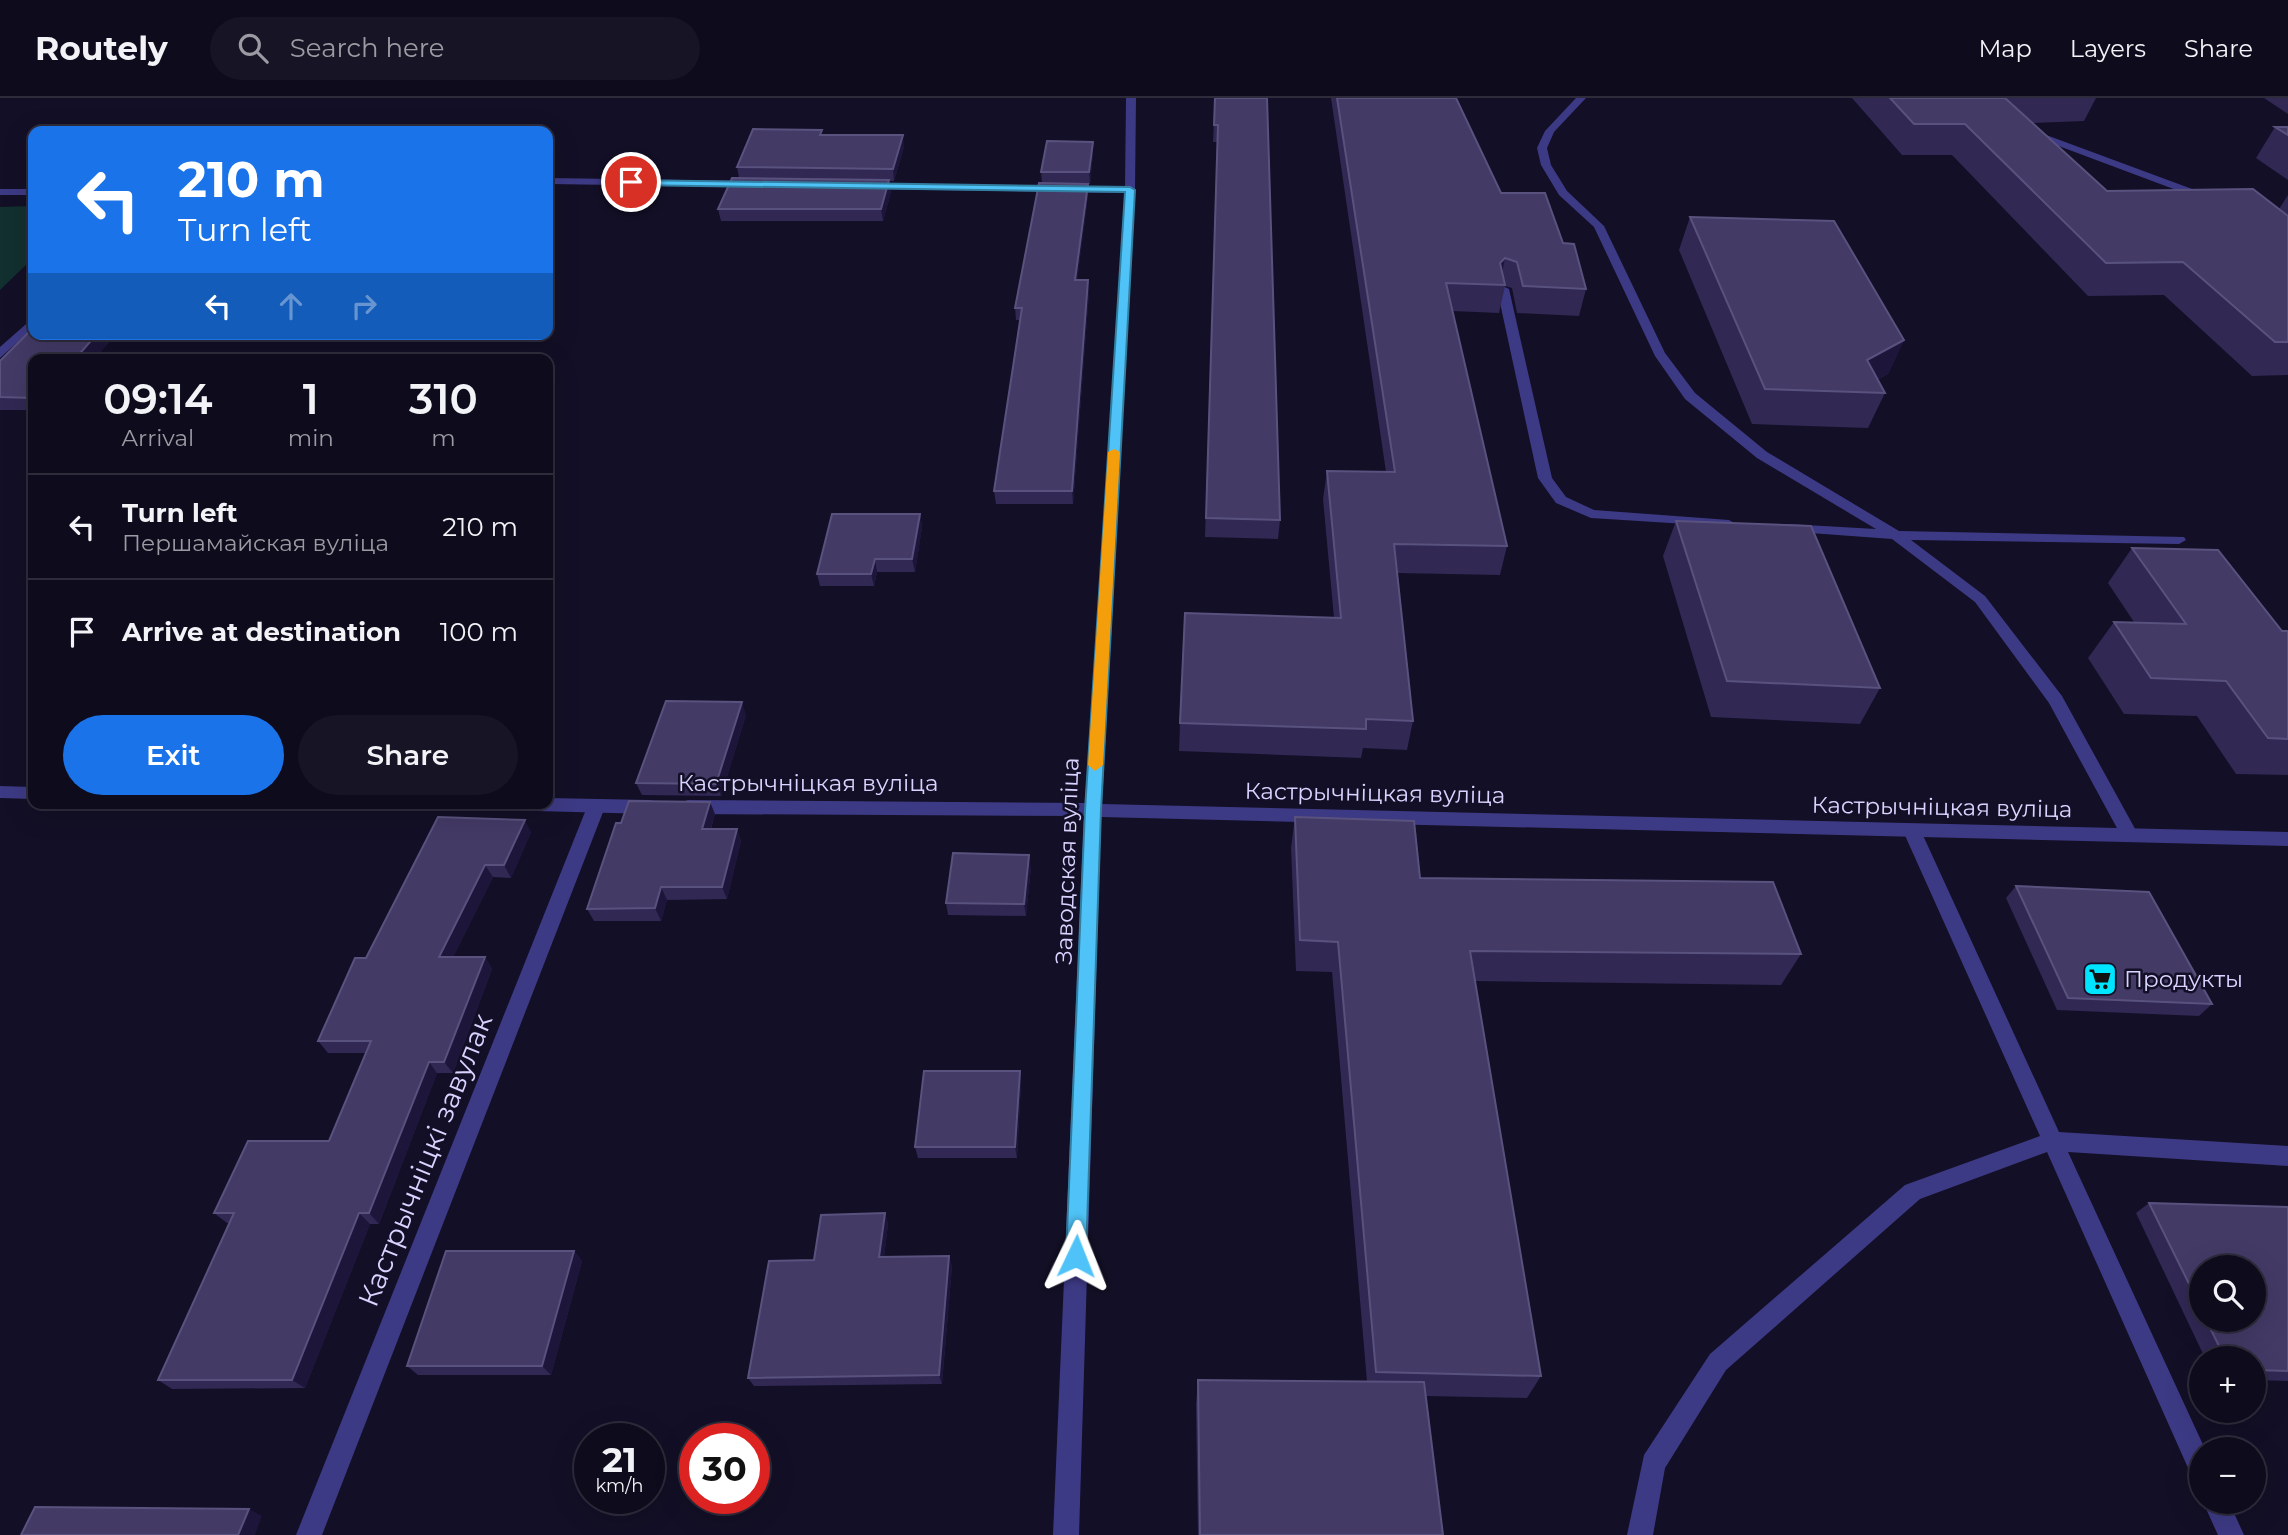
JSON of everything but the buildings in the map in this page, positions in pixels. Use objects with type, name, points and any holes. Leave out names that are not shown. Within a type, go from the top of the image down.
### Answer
[{"type":"street","name":"Заводская вуліца","points":[[1066,1535],[1093,810],[1130,190],[1131,98]]},
{"type":"street","points":[[1581,98],[1550,131],[1542,148],[1546,164],[1563,193],[1600,226],[1659,353],[1690,396],[1762,455],[1896,535],[1980,599],[2056,700],[2130,836]]},
{"type":"street","points":[[2013,125],[2221,203]]},
{"type":"street","points":[[553,181],[769,184]]},
{"type":"street","points":[[853,186],[1130,190]]},
{"type":"street","points":[[0,192],[28,192]]},
{"type":"street","points":[[1503,289],[1545,478],[1561,500],[1591,514],[1744,525]]},
{"type":"street","points":[[0,354],[28,327]]},
{"type":"street","points":[[1772,526],[1896,535],[2179,540]]},
{"type":"street","points":[[0,792],[28,793]]},
{"type":"street","name":"Кастрычніцкая вуліца","points":[[553,806],[1093,810],[2288,839]]},
{"type":"street","name":"Кастрычніцкі завулак","points":[[309,1535],[596,807]]},
{"type":"street","points":[[1912,831],[2189,1441]]},
{"type":"street","points":[[1640,1535],[1653,1464],[1718,1362],[1913,1192],[2052,1141],[2288,1156]]},
{"type":"street","points":[[2221,1514],[2231,1535]]},
{"type":"green space","points":[[28,206],[28,263],[0,290],[0,207]]},
{"type":"slow traffic","points":[[1095,765],[1114,452]]},
{"type":"place","name":"Продукты","points":[[2100,979]]},
{"type":"route","points":[[631,182],[1130,190],[1093,810],[1076,1256]]}]
